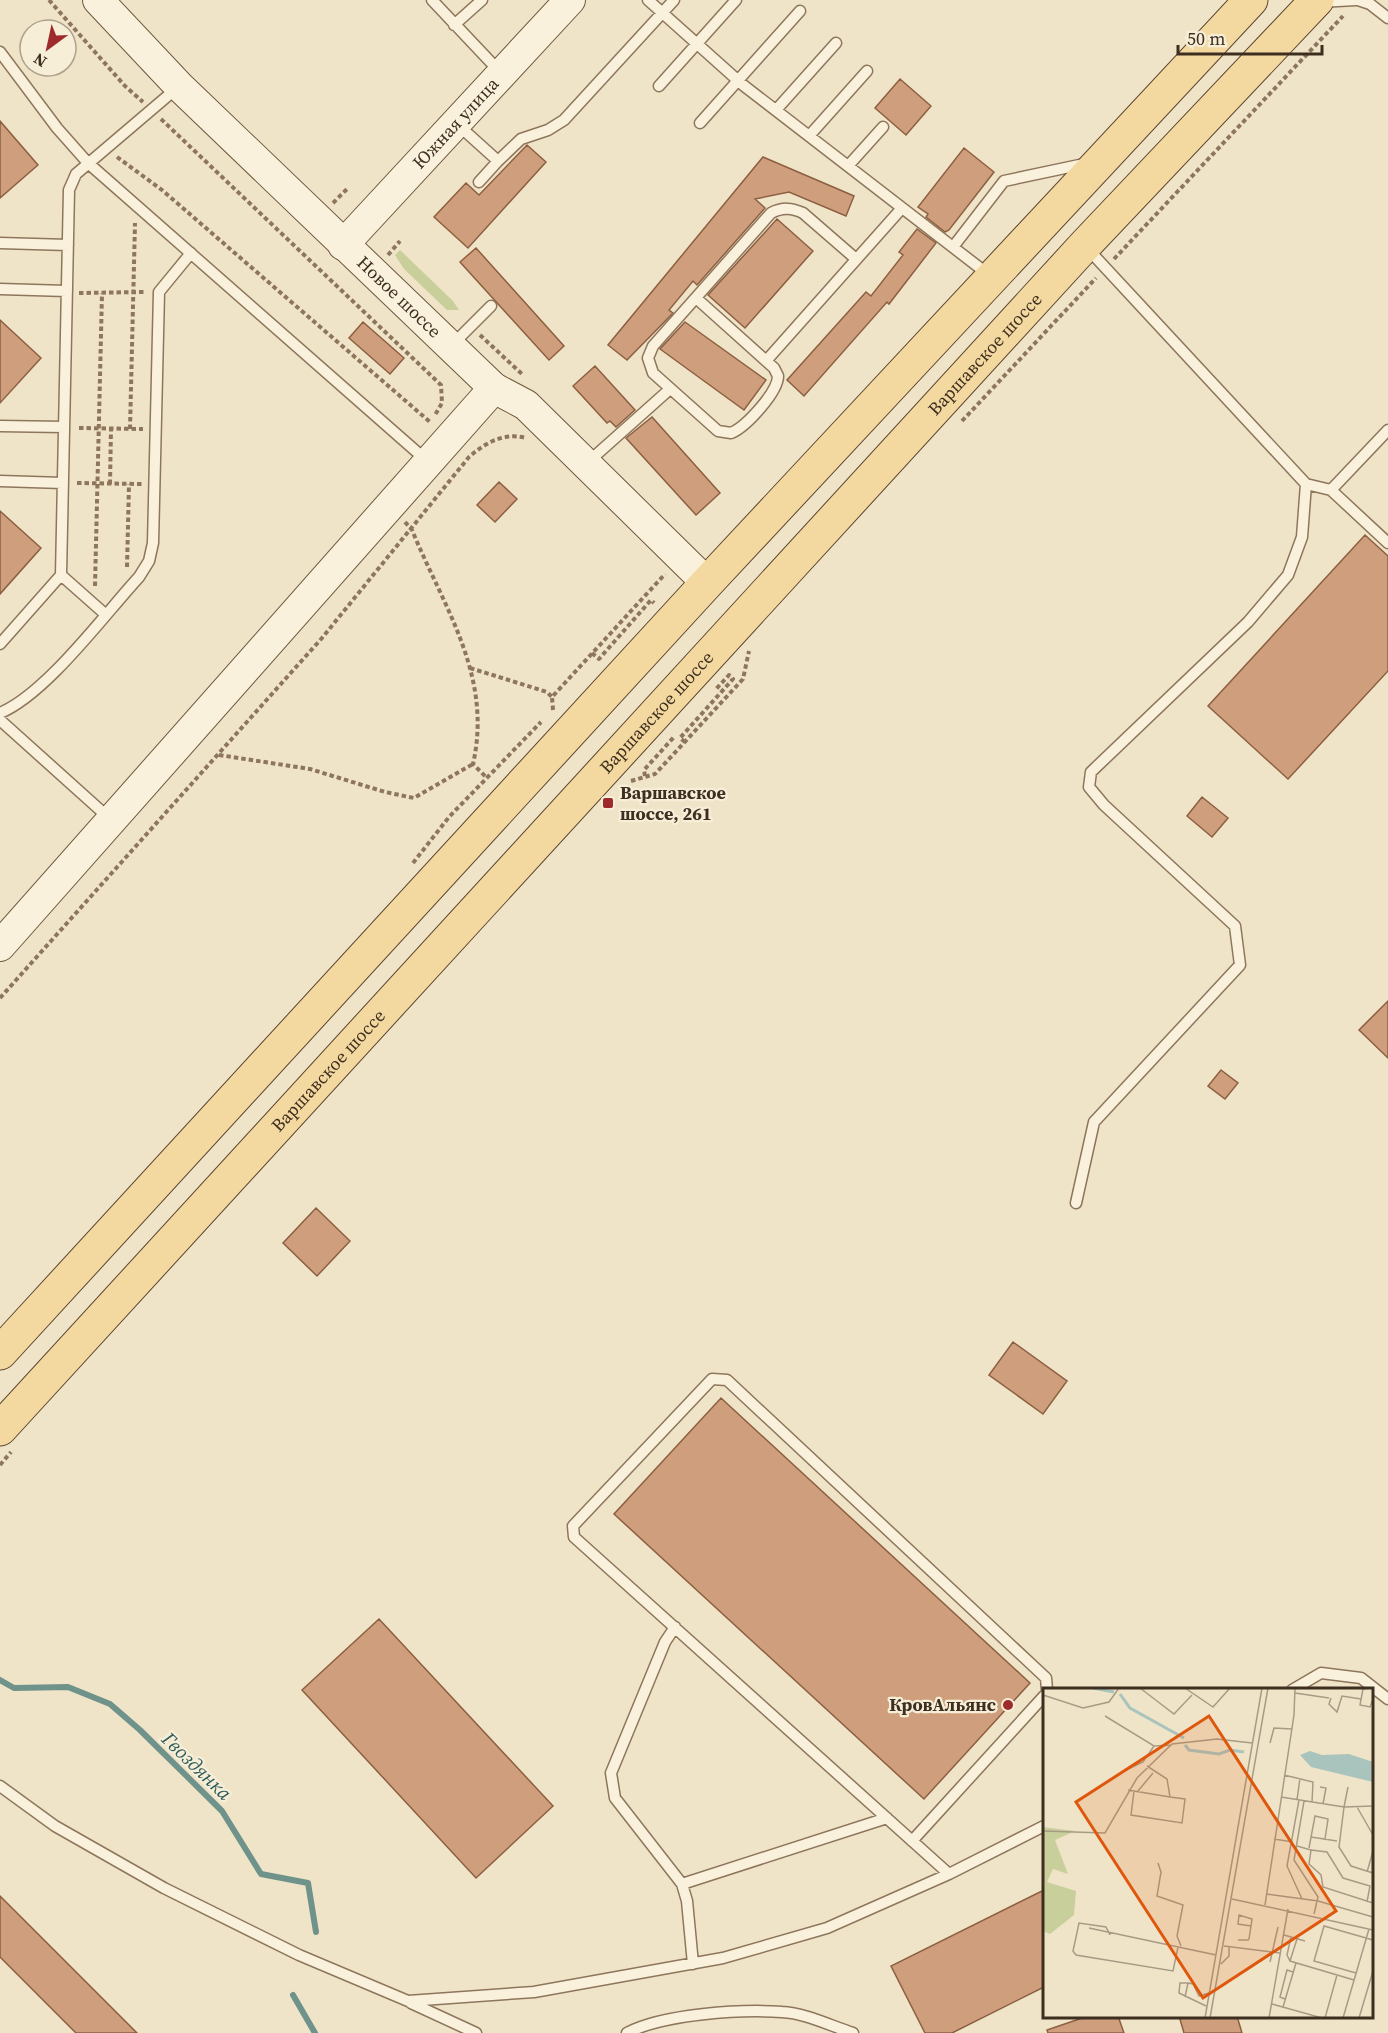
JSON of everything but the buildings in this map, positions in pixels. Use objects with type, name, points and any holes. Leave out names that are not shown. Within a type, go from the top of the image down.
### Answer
[{"type":"main road","points":[[0,1353],[707,583],[1251,0]]},
{"type":"main road","name":"Варшавское шоссе","points":[[0,1429],[1085,245],[1316,1]]},
{"type":"street","name":"Новое шоссе","points":[[98,0],[179,86],[343,245],[452,345],[494,388],[526,405],[587,463],[603,489],[707,583]]},
{"type":"street","name":"Южная улица","points":[[343,245],[570,0]]},
{"type":"street","points":[[0,946],[390,506],[419,453],[494,388]]},
{"type":"lane","points":[[432,0],[501,74]]},
{"type":"lane","points":[[454,25],[482,0]]},
{"type":"lane","points":[[648,0],[738,81],[992,277]]},
{"type":"lane","points":[[479,182],[521,139],[548,130],[564,120],[674,0]]},
{"type":"lane","points":[[659,86],[736,0]]},
{"type":"lane","points":[[1316,1],[1357,0],[1370,4],[1388,18]]},
{"type":"lane","points":[[700,123],[800,11]]},
{"type":"lane","points":[[776,110],[836,43]]},
{"type":"lane","points":[[2,60],[88,163],[419,453]]},
{"type":"lane","points":[[809,136],[867,71]]},
{"type":"lane","points":[[0,644],[61,575],[69,190],[76,174],[179,86]]},
{"type":"lane","points":[[456,123],[498,161]]},
{"type":"lane","points":[[848,166],[884,127]]},
{"type":"lane","points":[[953,247],[1004,182],[1100,162]]},
{"type":"lane","points":[[766,361],[902,207]]},
{"type":"lane","points":[[696,298],[774,368],[778,384],[744,424],[731,433],[718,431],[653,373],[649,366],[650,352],[696,298],[771,213],[794,209],[803,213],[856,260]]},
{"type":"lane","points":[[0,243],[68,245]]},
{"type":"lane","points":[[1085,245],[1306,484],[1331,490],[1388,543]]},
{"type":"lane","points":[[0,713],[27,698],[127,590],[145,569],[152,553],[159,292],[191,253]]},
{"type":"lane","points":[[0,290],[67,292]]},
{"type":"lane","points":[[452,345],[491,306]]},
{"type":"lane","points":[[587,463],[670,389]]},
{"type":"lane","points":[[0,426],[64,427]]},
{"type":"lane","points":[[1331,490],[1388,430]]},
{"type":"lane","points":[[0,481],[63,483]]},
{"type":"lane","points":[[1076,1203],[1094,1122],[1240,965],[1235,926],[1104,805],[1089,787],[1091,772],[1248,622],[1288,575],[1302,537],[1306,484]]},
{"type":"lane","points":[[61,575],[105,614]]},
{"type":"lane","points":[[0,720],[112,820]]},
{"type":"lane","points":[[950,1874],[574,1537],[573,1526],[712,1379],[726,1380],[1046,1678],[1047,1688]]},
{"type":"lane","points":[[675,1627],[665,1642],[611,1773],[615,1798],[682,1884],[687,1901],[693,1964]]},
{"type":"lane","points":[[1294,1688],[1321,1673],[1361,1678],[1388,1699]]},
{"type":"lane","points":[[912,1841],[1043,1697]]},
{"type":"lane","points":[[0,1786],[55,1826],[164,1888],[299,1955],[408,2001],[476,2033]]},
{"type":"lane","points":[[682,1884],[887,1818]]},
{"type":"lane","points":[[408,2001],[534,1992],[723,1958],[826,1928],[950,1874],[1043,1827]]},
{"type":"lane","points":[[627,2033],[643,2025],[707,2014],[784,2012],[853,2033]]},
{"type":"path","points":[[49,0],[125,86],[441,385],[442,403],[430,422],[419,453]]},
{"type":"path","points":[[104,149],[156,185],[430,422]]},
{"type":"path","points":[[130,429],[135,204]]},
{"type":"path","points":[[67,292],[159,292]]},
{"type":"path","points":[[95,606],[102,293]]},
{"type":"path","points":[[64,427],[156,429]]},
{"type":"path","points":[[110,484],[111,428]]},
{"type":"path","points":[[0,998],[322,638],[412,531],[469,457],[484,444],[502,437],[522,437],[531,441]]},
{"type":"path","points":[[63,483],[155,484]]},
{"type":"path","points":[[127,590],[129,484]]},
{"type":"path","points":[[215,756],[222,754],[310,769],[385,792],[414,798],[473,764],[478,742],[479,716],[461,635],[412,531],[390,506]]},
{"type":"path","points":[[552,697],[672,566]]},
{"type":"path","points":[[592,653],[599,659]]},
{"type":"path","points":[[408,871],[431,838],[555,709],[552,697],[547,692],[470,668]]},
{"type":"path","points":[[685,742],[680,738],[733,679],[729,675],[696,710]]},
{"type":"path","points":[[645,776],[644,770],[680,727]]},
{"type":"path","points":[[473,764],[487,778]]},
{"type":"green space","points":[[400,250],[453,301],[459,310],[447,310],[404,269],[395,255]]},
{"type":"waterway","name":"Гвоздянка","points":[[0,1680],[14,1688],[68,1687],[110,1704],[140,1730],[222,1811],[261,1874],[308,1883],[316,1932]]},
{"type":"waterway","name":"Гвоздянка","points":[[293,1995],[315,2033]]},
{"type":"place","name":"Варшавское шоссе, 261","points":[[608,803]]},
{"type":"place","name":"КровАльянс","points":[[1008,1705]]}]
